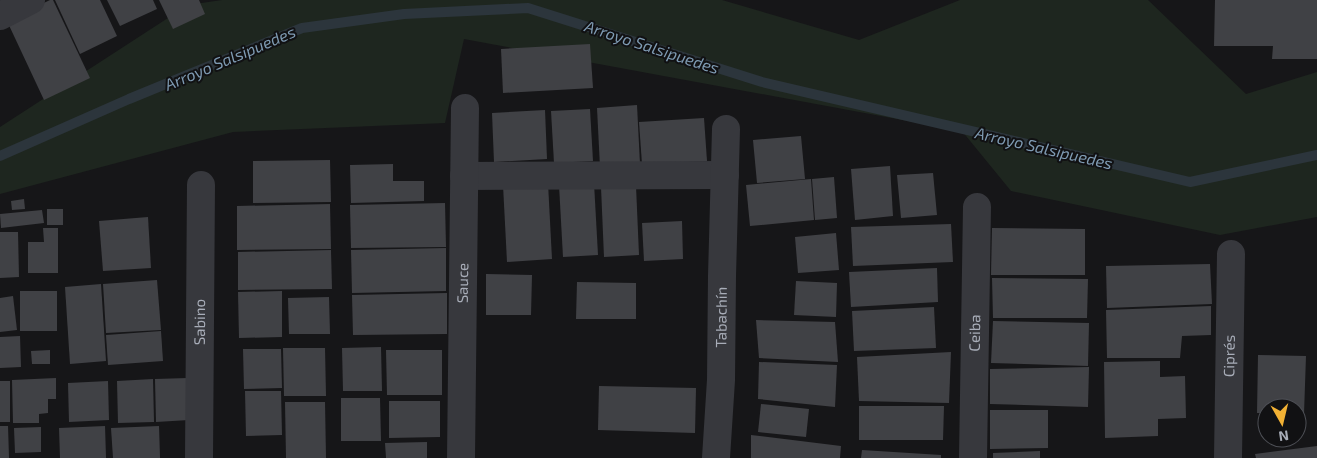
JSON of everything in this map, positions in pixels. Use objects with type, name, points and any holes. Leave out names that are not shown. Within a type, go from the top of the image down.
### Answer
[{"type":"street","points":[[0,16],[31,0]]},
{"type":"street","name":"Sauce","points":[[461,458],[465,108]]},
{"type":"street","name":"Tabachín","points":[[716,458],[722,380],[722,276],[726,129]]},
{"type":"street","points":[[464,176],[725,175]]},
{"type":"street","name":"Sabino","points":[[199,458],[202,185]]},
{"type":"street","name":"Ceiba","points":[[974,458],[977,207]]},
{"type":"street","name":"Ciprés","points":[[1228,458],[1231,254]]},
{"type":"shaded area","points":[[222,0],[722,0],[859,40],[960,0],[1148,0],[1246,94],[1317,72],[1317,217],[1220,235],[1011,191],[962,131],[464,39],[445,123],[233,132],[0,194],[0,127],[188,5]]},
{"type":"building","points":[[53,0],[90,78],[44,100],[7,21]]},
{"type":"building","points":[[55,0],[100,0],[117,36],[80,54]]},
{"type":"building","points":[[107,0],[153,0],[157,9],[120,26]]},
{"type":"building","points":[[159,0],[199,0],[205,14],[173,29]]},
{"type":"building","points":[[1215,0],[1317,0],[1317,59],[1272,59],[1273,46],[1214,46]]},
{"type":"building","points":[[590,44],[593,88],[503,93],[501,49]]},
{"type":"building","points":[[637,105],[640,164],[600,167],[597,108]]},
{"type":"building","points":[[590,109],[593,161],[554,163],[551,111]]},
{"type":"building","points":[[545,110],[547,159],[494,162],[492,113]]},
{"type":"building","points":[[704,118],[707,161],[642,164],[639,122]]},
{"type":"building","points":[[801,136],[805,179],[757,183],[753,140]]},
{"type":"building","points":[[330,160],[331,202],[253,203],[253,161]]},
{"type":"building","points":[[393,164],[393,181],[424,181],[424,201],[351,203],[350,165]]},
{"type":"building","points":[[890,166],[893,216],[855,220],[851,169]]},
{"type":"building","points":[[933,173],[937,215],[901,218],[897,175]]},
{"type":"building","points":[[834,177],[837,218],[815,220],[812,179]]},
{"type":"building","points":[[811,179],[814,220],[750,226],[746,185]]},
{"type":"building","points":[[548,183],[552,259],[507,262],[503,185]]},
{"type":"building","points":[[594,183],[598,255],[563,257],[559,185]]},
{"type":"building","points":[[636,186],[639,255],[604,257],[601,187]]},
{"type":"building","points":[[24,199],[25,209],[12,210],[11,201]]},
{"type":"building","points":[[445,203],[446,247],[351,248],[350,205]]},
{"type":"building","points":[[330,204],[331,249],[237,250],[237,206]]},
{"type":"building","points":[[47,209],[63,209],[63,225],[47,225]]},
{"type":"building","points":[[42,210],[44,223],[1,228],[0,214]]},
{"type":"building","points":[[148,217],[151,268],[103,271],[99,221]]},
{"type":"building","points":[[682,221],[683,259],[644,261],[642,223]]},
{"type":"building","points":[[951,224],[953,262],[853,266],[851,227]]},
{"type":"building","points":[[43,228],[58,228],[58,273],[28,273],[28,242],[44,242]]},
{"type":"building","points":[[992,228],[1085,229],[1085,275],[991,275]]},
{"type":"building","points":[[0,232],[18,232],[19,277],[0,278]]},
{"type":"building","points":[[836,233],[839,270],[798,273],[795,237]]},
{"type":"building","points":[[446,248],[446,291],[352,293],[351,250]]},
{"type":"building","points":[[331,250],[332,289],[238,290],[238,252]]},
{"type":"building","points":[[1210,264],[1212,304],[1107,308],[1106,266]]},
{"type":"building","points":[[937,268],[938,302],[851,307],[849,272]]},
{"type":"building","points":[[486,274],[532,275],[531,315],[486,315]]},
{"type":"building","points":[[992,278],[1088,279],[1087,318],[993,318]]},
{"type":"building","points":[[157,280],[161,330],[106,333],[103,284]]},
{"type":"building","points":[[796,281],[837,283],[836,317],[794,315]]},
{"type":"building","points":[[577,282],[636,283],[636,319],[576,319]]},
{"type":"building","points":[[101,284],[106,361],[70,364],[65,287]]},
{"type":"building","points":[[20,291],[57,291],[57,331],[20,331]]},
{"type":"building","points":[[282,291],[282,337],[239,338],[238,292]]},
{"type":"building","points":[[447,293],[447,334],[353,335],[352,295]]},
{"type":"building","points":[[13,296],[17,330],[0,332],[0,298]]},
{"type":"building","points":[[329,297],[330,334],[289,334],[288,298]]},
{"type":"building","points":[[1211,306],[1211,335],[1182,336],[1180,358],[1107,358],[1106,310]]},
{"type":"building","points":[[934,307],[936,348],[854,351],[852,311]]},
{"type":"building","points":[[756,320],[835,322],[838,362],[759,358]]},
{"type":"building","points":[[993,321],[1089,323],[1088,366],[991,363]]},
{"type":"building","points":[[161,331],[163,361],[108,365],[106,335]]},
{"type":"building","points":[[20,336],[21,367],[0,368],[0,337]]},
{"type":"building","points":[[381,347],[382,391],[343,391],[342,348]]},
{"type":"building","points":[[283,348],[325,348],[326,396],[284,396]]},
{"type":"building","points":[[243,349],[281,349],[282,388],[244,389]]},
{"type":"building","points":[[50,350],[50,364],[32,364],[31,351]]},
{"type":"building","points":[[386,350],[442,350],[442,395],[387,395]]},
{"type":"building","points":[[951,352],[949,403],[859,401],[857,357]]},
{"type":"building","points":[[1258,355],[1306,356],[1305,398],[1257,398]]},
{"type":"building","points":[[1160,361],[1160,377],[1185,376],[1186,418],[1158,419],[1158,436],[1105,438],[1104,362]]},
{"type":"building","points":[[759,362],[837,365],[835,407],[758,399]]},
{"type":"building","points":[[1089,367],[1088,407],[990,404],[990,369]]},
{"type":"building","points":[[56,378],[56,399],[48,399],[48,413],[39,414],[39,423],[13,423],[12,380]]},
{"type":"building","points":[[188,378],[189,420],[156,422],[155,379]]},
{"type":"building","points":[[153,379],[154,422],[118,423],[117,381]]},
{"type":"building","points":[[0,381],[10,381],[10,422],[0,422]]},
{"type":"building","points":[[108,381],[109,420],[69,422],[68,383]]},
{"type":"building","points":[[599,386],[696,388],[695,433],[598,430]]},
{"type":"building","points":[[245,391],[281,391],[282,435],[246,436]]},
{"type":"building","points":[[341,398],[380,398],[381,441],[341,441]]},
{"type":"building","points":[[389,401],[440,401],[440,437],[389,438]]},
{"type":"building","points":[[285,402],[325,402],[326,458],[286,458]]},
{"type":"building","points":[[761,404],[809,409],[806,437],[758,432]]},
{"type":"building","points":[[859,406],[944,406],[943,440],[859,440]]},
{"type":"building","points":[[990,410],[1048,410],[1048,448],[990,449]]},
{"type":"building","points":[[0,426],[8,426],[9,458],[0,458]]},
{"type":"building","points":[[105,426],[106,458],[60,458],[59,428]]},
{"type":"building","points":[[159,426],[160,458],[113,458],[111,428]]},
{"type":"building","points":[[41,427],[41,452],[15,453],[14,428]]},
{"type":"building","points":[[751,435],[841,446],[840,458],[751,458]]},
{"type":"building","points":[[427,442],[427,458],[386,458],[385,443]]},
{"type":"building","points":[[1317,446],[1317,458],[1256,458],[1255,454],[1307,448]]},
{"type":"building","points":[[862,450],[941,455],[941,458],[861,458]]},
{"type":"building","points":[[1040,451],[1040,458],[993,458],[993,453]]},
{"type":"waterway","name":"Arroyo Salsipuedes","points":[[0,156],[129,99],[302,28],[404,14],[528,8],[762,82],[1190,182],[1317,155]]}]
